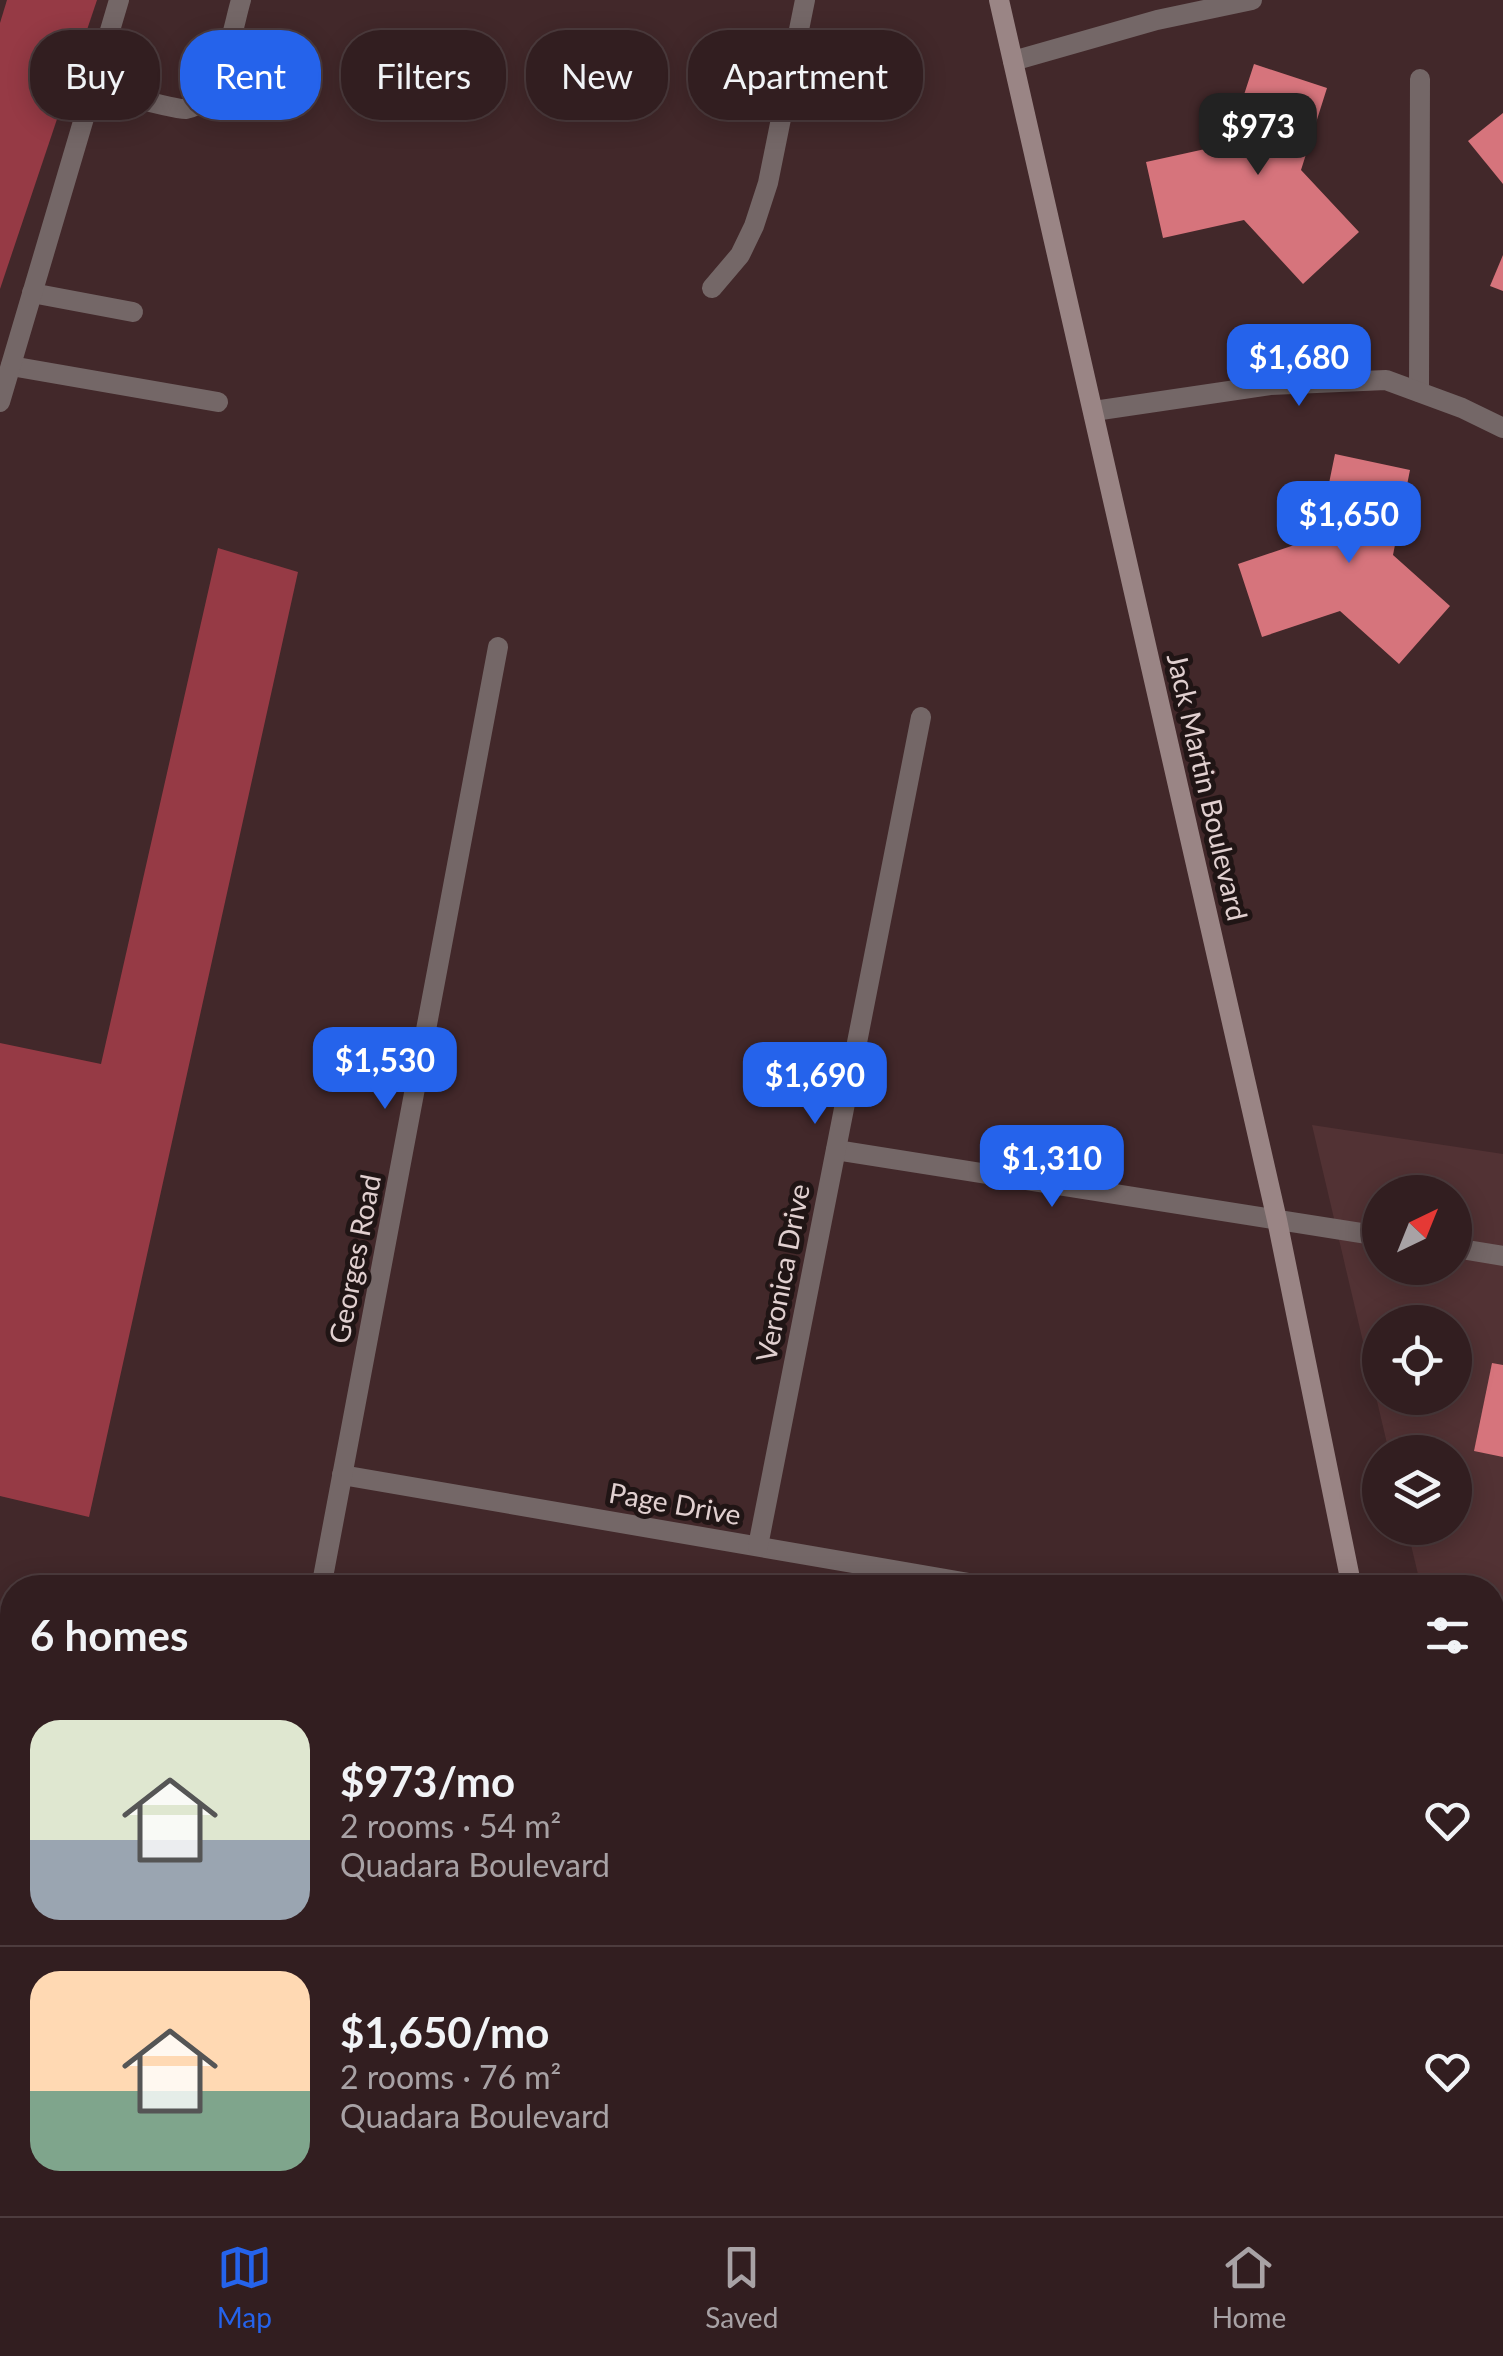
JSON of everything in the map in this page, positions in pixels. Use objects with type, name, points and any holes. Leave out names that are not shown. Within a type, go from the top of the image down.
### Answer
[{"type":"street","points":[[110,30],[119,0]]},
{"type":"street","points":[[160,103],[184,109],[204,100],[219,77],[241,0]]},
{"type":"street","points":[[712,288],[740,255],[768,183],[805,0]]},
{"type":"street","name":"Jack Martin Boulevard","points":[[999,0],[1277,1220],[1349,1575]]},
{"type":"street","points":[[1013,61],[1158,20],[1252,0]]},
{"type":"street","points":[[1419,392],[1420,79]]},
{"type":"street","points":[[0,402],[83,120]]},
{"type":"street","points":[[32,294],[133,312]]},
{"type":"street","points":[[11,366],[218,402]]},
{"type":"street","points":[[1094,412],[1270,385],[1386,380],[1503,428]]},
{"type":"street","name":"Georges Road","points":[[323,1575],[498,646]]},
{"type":"street","name":"Veronica Drive","points":[[758,1546],[922,717]]},
{"type":"street","points":[[836,1150],[1362,1233]]},
{"type":"street","points":[[1472,1251],[1503,1256]]},
{"type":"street","name":"Page Drive","points":[[342,1476],[924,1575]]},
{"type":"shaded area","points":[[7,0],[97,0],[87,30],[30,30],[30,120],[57,120],[0,289],[0,23]]},
{"type":"shaded area","points":[[218,548],[298,572],[89,1517],[0,1496],[0,1043],[101,1064]]},
{"type":"shaded area","points":[[1312,1125],[1503,1154],[1503,1575],[1418,1575],[1411,1545],[1472,1545],[1472,1435],[1385,1435],[1380,1415],[1472,1415],[1472,1305],[1362,1305],[1362,1337]]},
{"type":"building","points":[[1254,64],[1327,88],[1301,170],[1359,232],[1303,284],[1244,220],[1163,238],[1146,162],[1228,144]]},
{"type":"building","points":[[1503,113],[1503,184],[1468,141]]},
{"type":"building","points":[[1503,255],[1503,291],[1490,286]]},
{"type":"building","points":[[1335,454],[1410,470],[1393,555],[1450,606],[1399,664],[1340,611],[1262,637],[1238,564],[1318,537]]},
{"type":"building","points":[[1492,1363],[1503,1365],[1503,1457],[1474,1451]]}]
